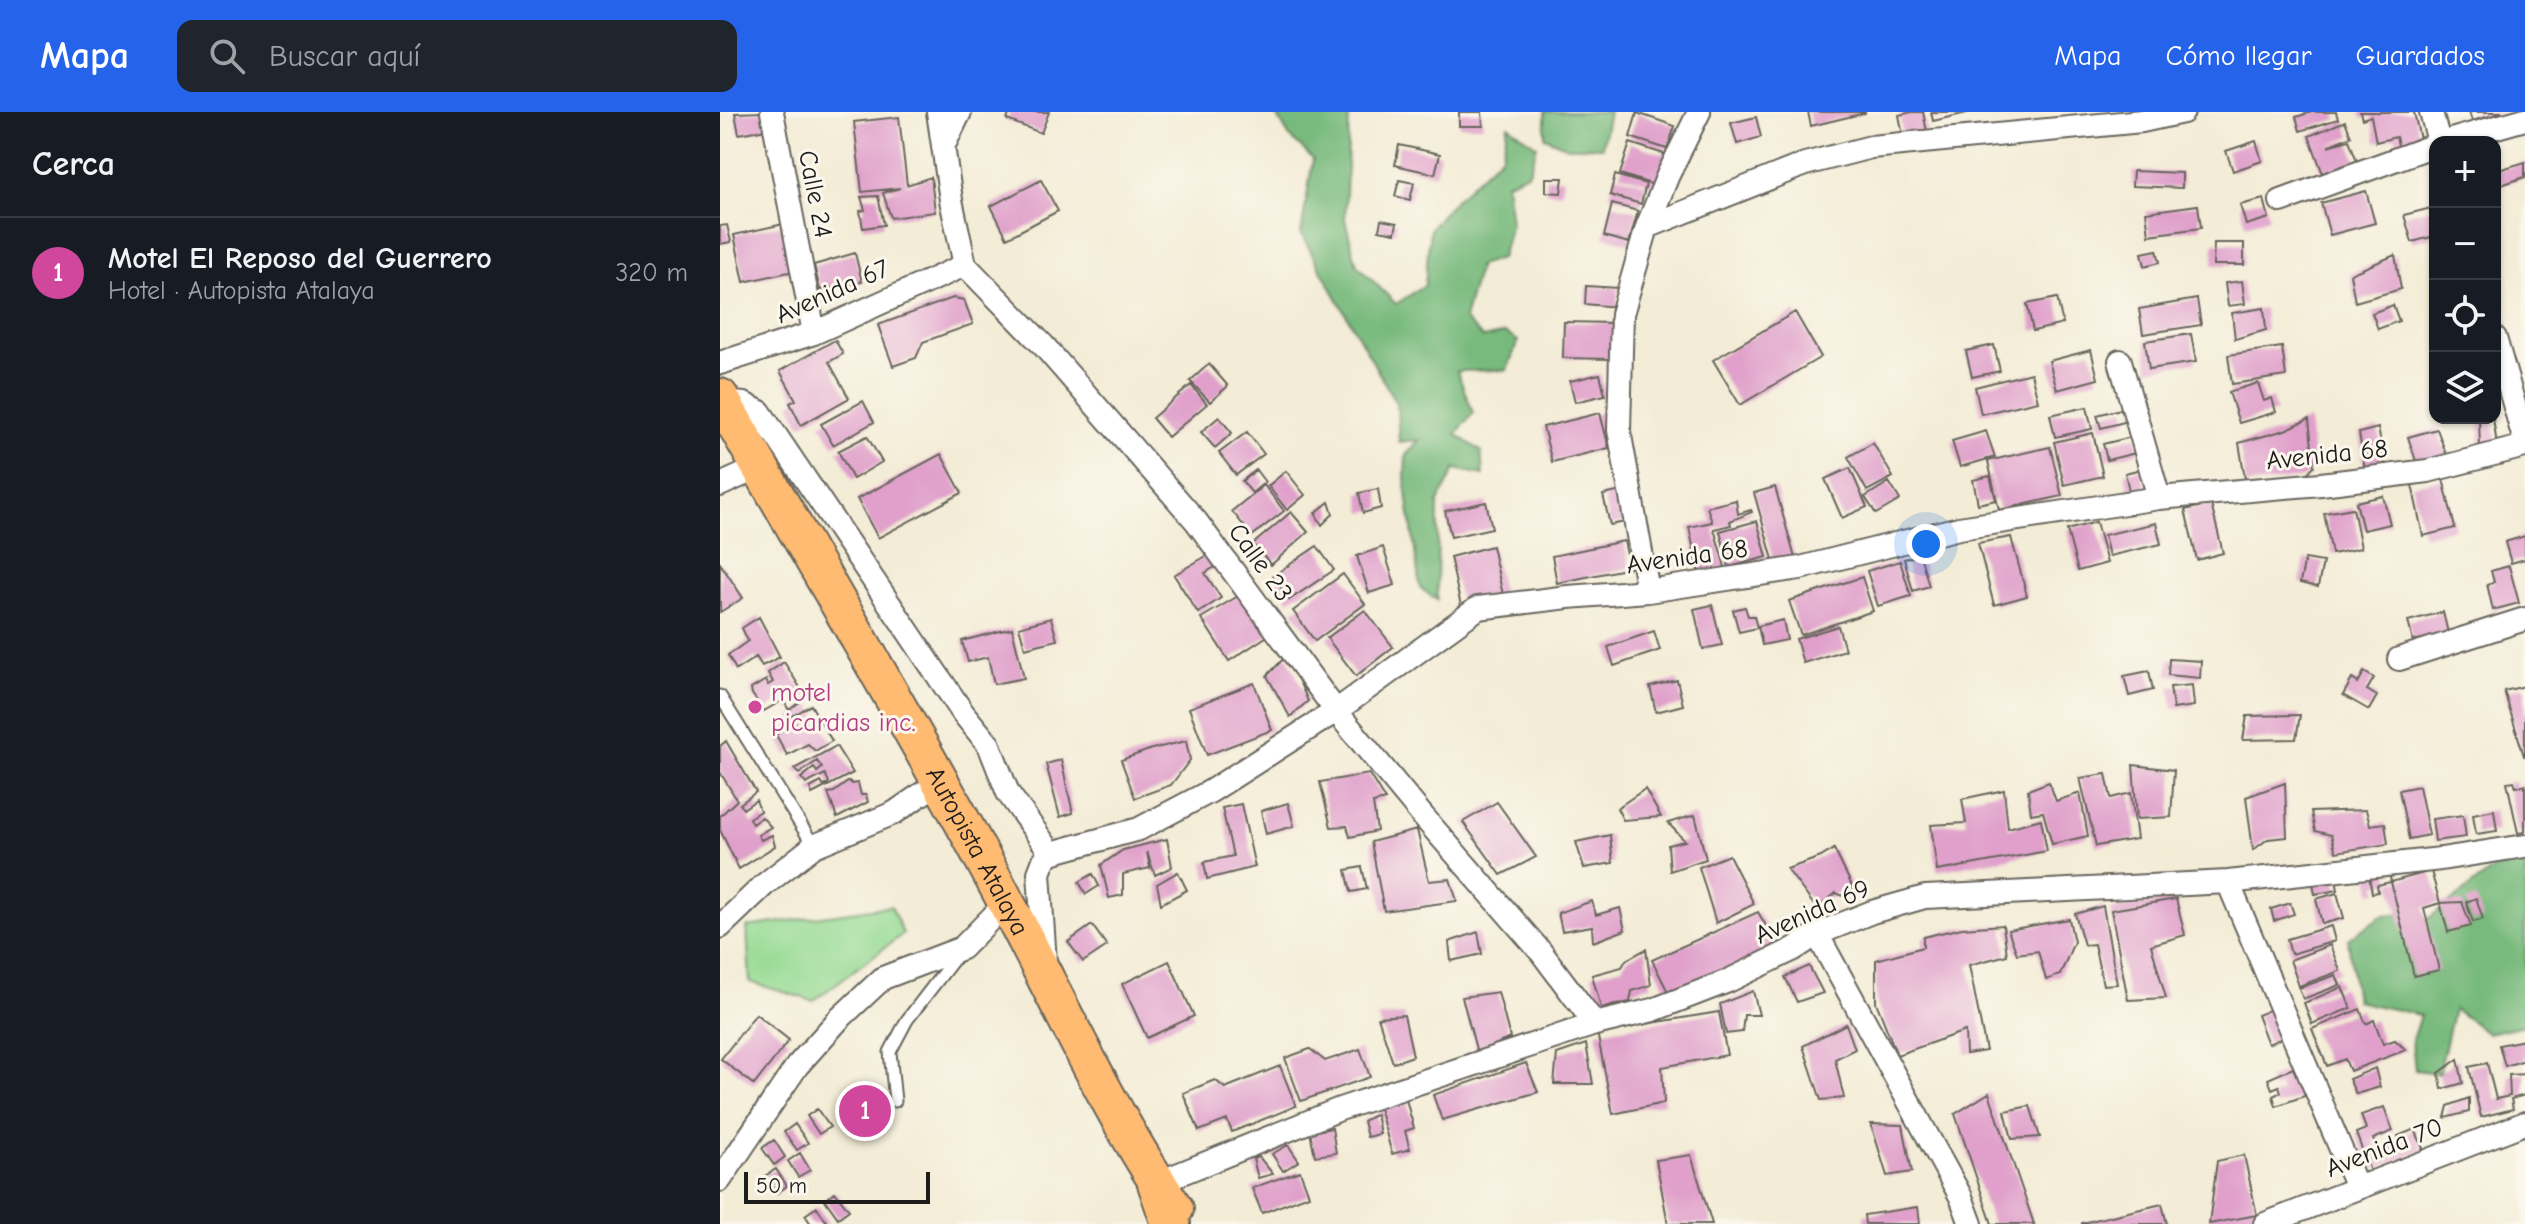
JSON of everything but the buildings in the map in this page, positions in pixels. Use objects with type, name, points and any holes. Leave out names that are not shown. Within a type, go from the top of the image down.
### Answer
[{"type":"highway","points":[[1157,1183],[1171,1224]]},
{"type":"main road","name":"Autopista Atalaya","points":[[721,400],[939,782],[1157,1183],[1185,1224]]},
{"type":"street","name":"Calle 24","points":[[772,112],[814,333]]},
{"type":"street","points":[[938,112],[965,265]]},
{"type":"street","points":[[943,147],[960,112]]},
{"type":"street","points":[[1648,591],[1619,430],[1622,314],[1647,227],[1699,112]]},
{"type":"street","points":[[1647,227],[1805,164],[1871,147],[2142,121],[2183,112]]},
{"type":"street","points":[[2431,112],[2437,136]]},
{"type":"street","points":[[2464,136],[2525,119]]},
{"type":"street","points":[[2281,201],[2429,147]]},
{"type":"street","name":"Avenida 67","points":[[720,363],[814,333],[965,265]]},
{"type":"street","name":"Calle 23","points":[[965,265],[1043,345],[1196,521],[1336,711],[1541,952],[1595,1024]]},
{"type":"street","points":[[2499,352],[2525,444]]},
{"type":"street","points":[[2120,361],[2159,498]]},
{"type":"street","points":[[721,400],[744,404],[760,412],[963,713],[989,745],[1008,793],[1051,853],[1044,860],[1039,873],[1048,985]]},
{"type":"street","name":"Avenida 68","points":[[1051,853],[1139,829],[1211,791],[1336,711],[1478,608],[1648,591],[1800,568],[1959,528],[2159,498],[2428,471],[2525,444]]},
{"type":"street","points":[[720,485],[760,467]]},
{"type":"street","points":[[2399,659],[2525,619]]},
{"type":"street","points":[[720,927],[764,885],[814,846],[894,813],[939,782]]},
{"type":"street","name":"Avenida 69","points":[[1157,1183],[1340,1109],[1595,1024],[1653,1010],[1728,981],[1794,949],[1817,934],[1872,912],[1925,897],[2228,882],[2441,859],[2525,846]]},
{"type":"street","points":[[2228,882],[2357,1187]]},
{"type":"street","points":[[720,1180],[797,1066],[861,998],[883,978],[962,948],[1006,903]]},
{"type":"street","points":[[1817,934],[1961,1197],[1971,1224]]},
{"type":"street","name":"Avenida 70","points":[[2265,1224],[2525,1123]]},
{"type":"lane","points":[[720,696],[814,846]]},
{"type":"lane","points":[[895,1101],[890,1052],[907,1020],[962,948]]},
{"type":"green space","points":[[1275,112],[1332,112],[1349,117],[1345,220],[1357,265],[1396,304],[1425,285],[1430,229],[1446,209],[1502,155],[1508,125],[1537,146],[1529,172],[1506,183],[1511,223],[1501,258],[1479,265],[1464,319],[1483,338],[1505,333],[1518,341],[1507,370],[1457,371],[1473,413],[1456,434],[1481,451],[1483,475],[1455,469],[1438,503],[1437,600],[1420,588],[1405,479],[1406,455],[1419,440],[1399,442],[1397,405],[1301,234],[1313,159],[1289,136]]},
{"type":"green space","points":[[1545,112],[1609,112],[1602,147],[1567,147],[1545,137]]},
{"type":"green space","points":[[2525,856],[2525,1025],[2488,1033],[2454,1009],[2439,1073],[2415,1070],[2412,1040],[2420,1015],[2356,1001],[2348,939],[2383,915],[2413,913],[2420,925],[2507,859]]},
{"type":"green space","points":[[891,906],[903,934],[813,1001],[750,982],[747,927]]},
{"type":"place","name":"motel picardias inc.","points":[[755,707]]},
{"type":"place","name":"Motel El Reposo del Guerrero","points":[[865,1111]]}]
